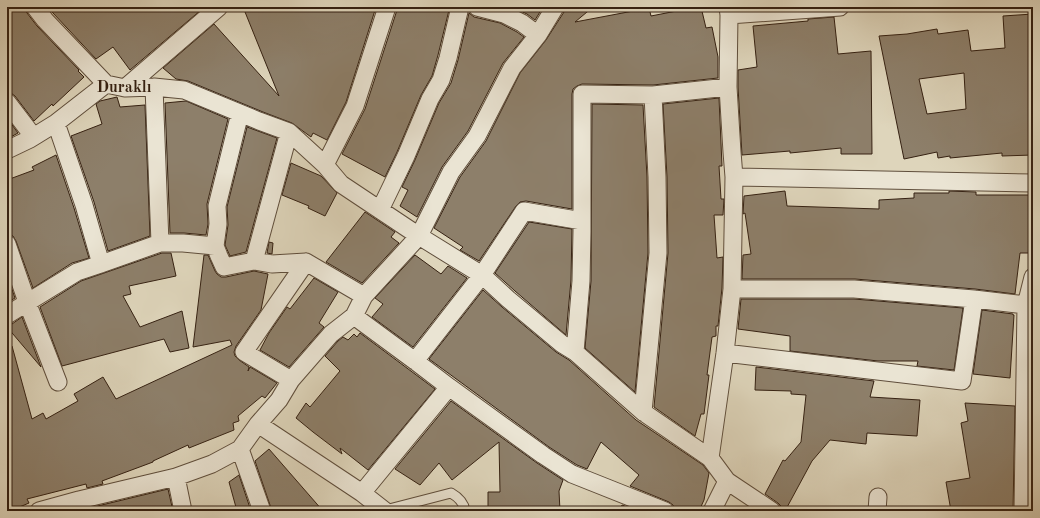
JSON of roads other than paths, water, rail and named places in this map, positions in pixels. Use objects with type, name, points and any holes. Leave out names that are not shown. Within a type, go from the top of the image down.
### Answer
[{"type":"street","points":[[35,7],[45,20],[106,84],[124,88],[154,87],[184,90],[259,122],[289,132],[325,165],[341,184],[418,236],[482,275],[562,344],[575,352],[643,412],[710,458],[728,481],[772,511]]},
{"type":"street","points":[[124,88],[219,7]]},
{"type":"street","points":[[325,165],[355,106],[387,7]]},
{"type":"street","points":[[380,210],[406,156],[430,99],[441,80],[448,58],[460,7]]},
{"type":"street","points":[[477,7],[504,14],[522,23],[538,35]]},
{"type":"street","points":[[39,511],[81,506],[212,464],[240,449],[258,424],[279,400],[291,380],[331,334],[354,316],[364,296],[418,236],[451,172],[477,136],[512,68],[538,35],[555,7]]},
{"type":"street","points":[[710,458],[725,353],[732,289],[734,177],[728,87],[729,11],[840,7]]},
{"type":"street","points":[[7,150],[56,123],[106,84]]},
{"type":"street","points":[[154,87],[160,243]]},
{"type":"street","points":[[575,352],[581,281],[582,94],[653,95],[728,87]]},
{"type":"street","points":[[643,412],[658,253],[657,177],[653,95]]},
{"type":"street","points":[[7,102],[34,136]]},
{"type":"street","points":[[240,113],[216,206],[218,224],[215,246],[224,267],[254,261],[272,264],[306,262],[364,296]]},
{"type":"street","points":[[56,123],[84,205],[101,264]]},
{"type":"street","points":[[254,261],[289,132]]},
{"type":"street","points":[[734,177],[1033,183]]},
{"type":"street","points":[[415,361],[482,275],[524,211],[582,221]]},
{"type":"street","points":[[7,315],[77,272],[160,243],[183,243],[215,246]]},
{"type":"street","points":[[7,244],[27,302],[58,382]]},
{"type":"street","points":[[291,380],[244,352],[306,262]]},
{"type":"street","points":[[1023,511],[1026,305],[1033,278]]},
{"type":"street","points":[[732,289],[854,290],[974,299],[1026,305]]},
{"type":"street","points":[[725,353],[962,381],[974,299]]},
{"type":"street","points":[[354,316],[449,387],[543,455],[572,474],[665,511]]},
{"type":"street","points":[[362,493],[449,387]]},
{"type":"street","points":[[258,424],[362,493],[385,511]]},
{"type":"street","points":[[240,449],[262,511]]},
{"type":"street","points":[[176,476],[184,511]]},
{"type":"street","points":[[712,511],[728,481]]},
{"type":"lane","points":[[385,511],[451,493],[461,500],[465,511]]},
{"type":"district","name":"Duraklı","points":[[124,88]]}]
